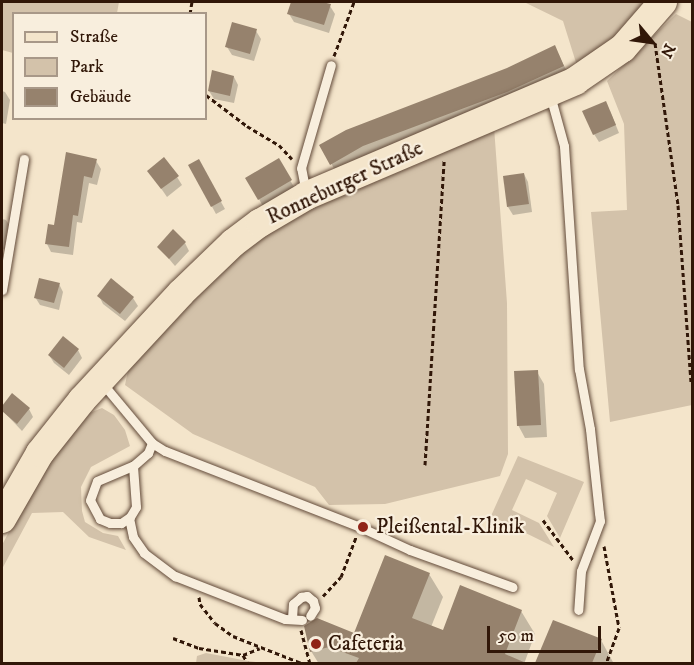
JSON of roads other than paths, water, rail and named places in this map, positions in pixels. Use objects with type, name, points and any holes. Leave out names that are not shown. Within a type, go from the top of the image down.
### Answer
[{"type":"main road","name":"Ronneburger Straße","points":[[3,512],[40,453],[99,380],[208,265],[260,223],[306,196],[549,93],[599,66],[641,30],[663,2]]},
{"type":"lane","points":[[306,196],[301,168],[332,65]]},
{"type":"lane","points":[[549,93],[559,121],[564,146],[579,369],[590,429],[600,521],[581,571],[579,610]]},
{"type":"lane","points":[[2,290],[24,159]]},
{"type":"lane","points":[[99,380],[152,443],[165,451],[360,527],[410,550],[512,587]]},
{"type":"lane","points":[[133,466],[136,507],[129,518],[110,523],[100,519],[90,500],[92,489],[100,479],[133,466],[148,453],[152,443]]},
{"type":"lane","points":[[129,518],[133,537],[144,553],[160,567],[197,585],[285,619],[301,620]]},
{"type":"lane","points":[[301,597],[307,597],[315,604],[301,620],[293,604],[301,597]]},
{"type":"place","name":"Pleißental-Klinik","points":[[363,527]]},
{"type":"place","name":"Cafeteria","points":[[316,644]]}]
